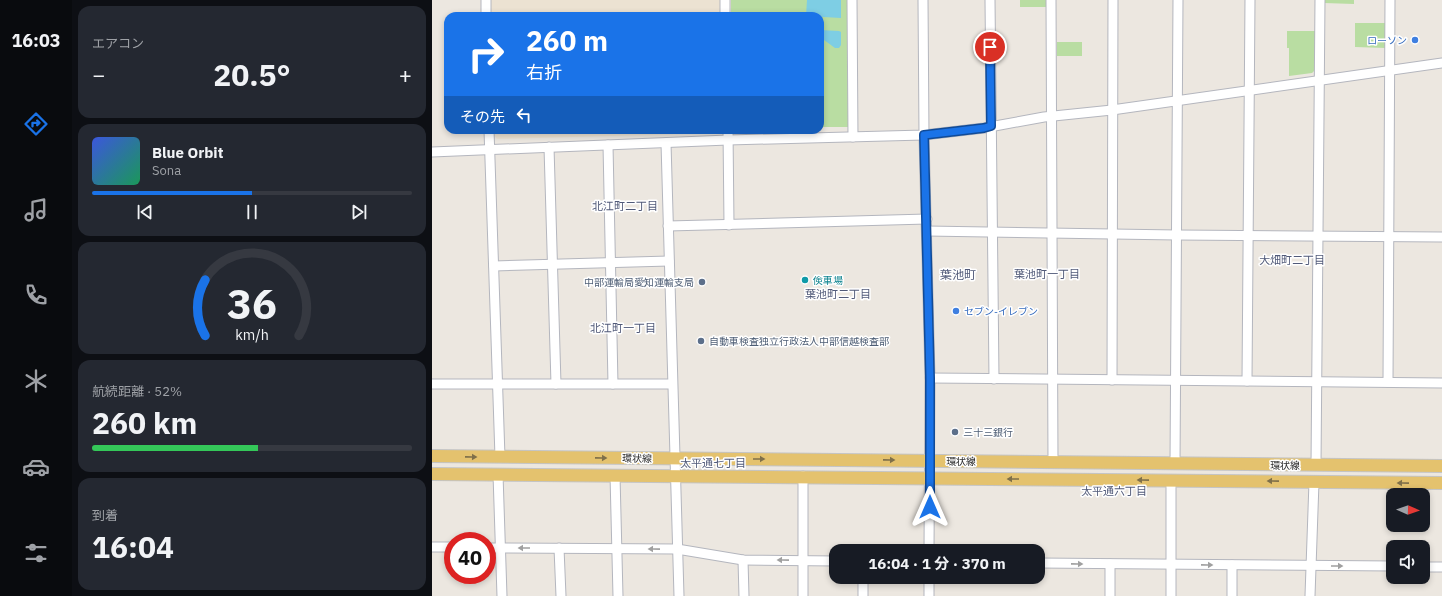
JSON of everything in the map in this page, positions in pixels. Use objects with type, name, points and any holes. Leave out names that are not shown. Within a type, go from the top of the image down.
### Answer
[{"type":"main road","name":"環状線","points":[[432,456],[1442,466]]},
{"type":"main road","name":"環状線","points":[[432,474],[804,476],[1442,483]]},
{"type":"street","points":[[486,0],[486,12]]},
{"type":"street","points":[[725,0],[726,12]]},
{"type":"street","points":[[852,0],[853,137]]},
{"type":"street","points":[[924,0],[924,135],[930,378],[929,544]]},
{"type":"street","points":[[990,0],[994,379]]},
{"type":"street","points":[[1051,0],[1053,461]]},
{"type":"street","points":[[1112,380],[1113,0]]},
{"type":"street","points":[[1175,464],[1178,0]]},
{"type":"street","points":[[1247,381],[1250,0]]},
{"type":"street","points":[[1316,465],[1320,0]]},
{"type":"street","points":[[1388,382],[1390,0]]},
{"type":"street","points":[[432,152],[666,142],[924,135],[984,128],[1178,99],[1442,63]]},
{"type":"street","points":[[488,134],[500,457]]},
{"type":"street","points":[[728,134],[729,225]]},
{"type":"street","points":[[666,142],[679,596]]},
{"type":"street","points":[[608,145],[613,384]]},
{"type":"street","points":[[549,147],[556,384]]},
{"type":"street","points":[[668,226],[927,219]]},
{"type":"street","points":[[927,231],[1442,237]]},
{"type":"street","points":[[494,266],[669,261]]},
{"type":"street","points":[[930,378],[1442,383]]},
{"type":"street","points":[[432,384],[672,384]]},
{"type":"street","points":[[498,474],[502,596]]},
{"type":"street","points":[[615,475],[618,596]]},
{"type":"street","points":[[803,596],[804,476]]},
{"type":"street","points":[[1170,596],[1171,480]]},
{"type":"street","points":[[1310,596],[1314,482]]},
{"type":"street","points":[[432,547],[444,547]]},
{"type":"street","points":[[496,548],[678,549],[743,560],[829,561]]},
{"type":"street","points":[[559,548],[561,596]]},
{"type":"street","points":[[743,560],[744,596]]},
{"type":"street","points":[[1045,563],[1386,566]]},
{"type":"street","points":[[1110,564],[1110,596]]},
{"type":"street","points":[[1232,565],[1232,596]]},
{"type":"street","points":[[1430,567],[1442,567]]},
{"type":"street","points":[[862,584],[862,596]]},
{"type":"street","points":[[929,584],[929,596]]},
{"type":"shaded area","points":[[489,0],[721,0],[721,12],[490,12]]},
{"type":"shaded area","points":[[494,134],[684,134],[497,139]]},
{"type":"green space","points":[[731,0],[850,0],[851,127],[824,127],[824,12],[731,12]]},
{"type":"green space","points":[[1020,0],[1047,0],[1047,7],[1020,7]]},
{"type":"green space","points":[[1324,0],[1354,0],[1354,4],[1324,3]]},
{"type":"green space","points":[[1355,23],[1386,23],[1386,48],[1355,47]]},
{"type":"green space","points":[[1287,31],[1316,31],[1315,70],[1312,73],[1289,76],[1289,48],[1287,48]]},
{"type":"green space","points":[[1057,42],[1082,42],[1082,56],[1057,56]]},
{"type":"water","points":[[807,0],[841,0],[841,18],[824,17],[824,12],[806,12]]},
{"type":"water","points":[[824,30],[841,32],[841,45],[839,48],[835,48],[824,40]]},
{"type":"place","name":"ローソン","points":[[1415,40]]},
{"type":"place","name":"倹車場","points":[[805,280]]},
{"type":"place","name":"中部運輸局愛知運輸支局","points":[[702,282]]},
{"type":"place","name":"セブン-イレブン","points":[[956,311]]},
{"type":"place","name":"自動車検査独立行政法人中部信越検査部","points":[[701,341]]},
{"type":"place","name":"三十三銀行","points":[[955,432]]},
{"type":"district","name":"北江町二丁目","points":[[625,206]]},
{"type":"district","name":"大畑町二丁目","points":[[1292,260]]},
{"type":"district","name":"葉池町一丁目","points":[[1047,274]]},
{"type":"district","name":"葉池町","points":[[958,275]]},
{"type":"district","name":"葉池町二丁目","points":[[838,294]]},
{"type":"district","name":"北江町一丁目","points":[[623,328]]},
{"type":"district","name":"太平通七丁目","points":[[713,463]]},
{"type":"district","name":"太平通六丁目","points":[[1114,491]]},
{"type":"route","points":[[930,507],[930,378],[924,135],[991,126],[990,47]]}]
